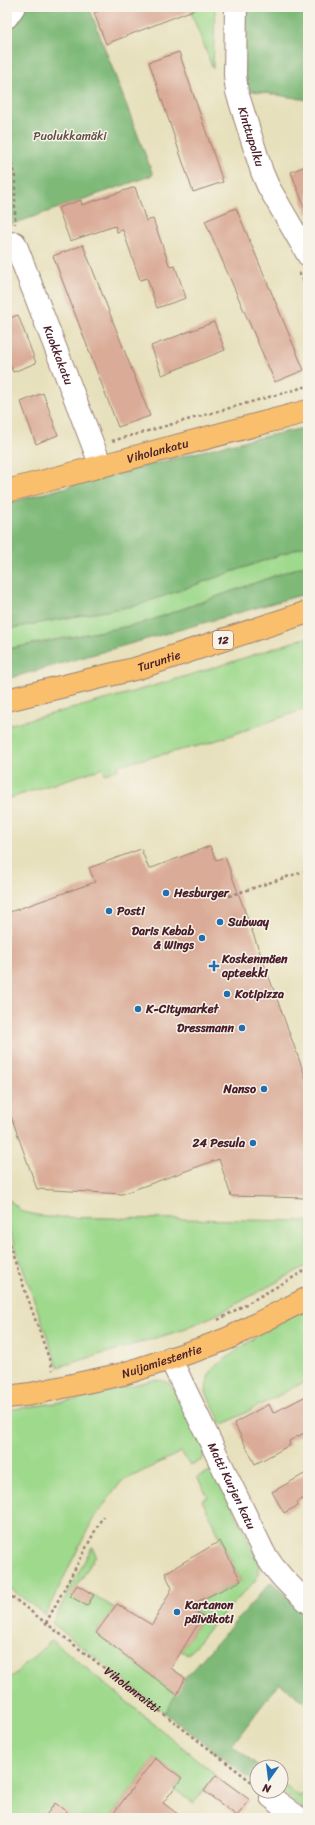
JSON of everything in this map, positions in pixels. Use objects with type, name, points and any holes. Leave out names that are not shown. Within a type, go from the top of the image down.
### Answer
[{"type":"main road","name":"Viholankatu","points":[[7,491],[97,456],[308,411]]},
{"type":"main road","name":"Turuntie","points":[[7,700],[138,668],[308,612]]},
{"type":"main road","name":"Nuijamiestentie","points":[[7,1397],[31,1394],[123,1374],[229,1338],[308,1298]]},
{"type":"street","points":[[7,17],[14,7]]},
{"type":"street","name":"Kinttupolku","points":[[236,7],[235,75],[237,92],[262,172],[300,223],[308,255]]},
{"type":"street","name":"Kuokkakatu","points":[[15,243],[97,456]]},
{"type":"street","name":"Matti Kurjen katu","points":[[170,1358],[264,1553],[275,1571],[289,1586],[308,1602]]},
{"type":"street","points":[[274,1799],[299,1818]]},
{"type":"path","points":[[7,146],[15,177],[15,243]]},
{"type":"path","points":[[97,456],[308,386]]},
{"type":"path","points":[[229,896],[308,870]]},
{"type":"path","points":[[7,1239],[54,1371],[46,1372]]},
{"type":"path","points":[[215,1322],[308,1269]]},
{"type":"path","points":[[46,1624],[103,1516]]},
{"type":"path","name":"Viholanraitti","points":[[7,1593],[249,1780]]},
{"type":"green space","name":"Puolukkamäki","points":[[21,7],[89,7],[153,175],[7,226],[7,26]]},
{"type":"green space","points":[[189,7],[215,7],[213,69]]},
{"type":"green space","points":[[244,7],[308,7],[308,100],[247,90],[244,73]]},
{"type":"green space","points":[[308,427],[308,545],[138,605],[7,629],[7,503],[221,446]]},
{"type":"green space","points":[[308,545],[308,564],[140,624],[7,649],[7,629],[138,605]]},
{"type":"green space","points":[[308,564],[308,593],[7,679],[7,649],[140,624]]},
{"type":"green space","points":[[308,637],[308,708],[206,744],[118,765],[119,769],[105,774],[103,768],[7,799],[7,725],[83,706],[159,684]]},
{"type":"green space","points":[[7,1198],[23,1212],[46,1217],[308,1221],[308,1265],[216,1315],[179,1331],[58,1367],[7,1224]]},
{"type":"green space","points":[[308,1306],[308,1380],[222,1425],[206,1392],[208,1377],[214,1367],[260,1334]]},
{"type":"green space","points":[[153,1380],[168,1383],[184,1403],[206,1448],[202,1460],[190,1465],[181,1452],[121,1482],[92,1521],[45,1615],[7,1586],[7,1410],[75,1400]]},
{"type":"green space","points":[[208,1472],[217,1475],[259,1562],[259,1574],[254,1582],[209,1629],[188,1655],[181,1651],[203,1616],[186,1607],[241,1581],[202,1500],[208,1497],[197,1477]]},
{"type":"green space","points":[[92,1547],[96,1555],[71,1596],[87,1606],[94,1595],[114,1608],[96,1633],[177,1695],[165,1713],[52,1623]]},
{"type":"green space","points":[[271,1582],[308,1613],[308,1704],[279,1683],[232,1745],[250,1759],[249,1778],[165,1713],[185,1678]]},
{"type":"green space","points":[[52,1640],[216,1775],[194,1803],[174,1789],[182,1778],[155,1758],[110,1818],[7,1818],[7,1681]]},
{"type":"green space","points":[[308,1787],[308,1813],[289,1798],[289,1789],[300,1797]]},
{"type":"building","points":[[109,7],[198,8],[106,44],[94,13]]},
{"type":"building","points":[[179,52],[223,182],[193,192],[149,62]]},
{"type":"building","points":[[308,165],[308,214],[307,214],[291,172]]},
{"type":"building","points":[[135,187],[146,221],[153,219],[170,267],[175,266],[186,298],[157,308],[147,278],[140,280],[123,230],[117,232],[115,226],[70,241],[58,208],[81,200],[82,205]]},
{"type":"building","points":[[236,208],[304,370],[275,382],[205,221]]},
{"type":"building","points":[[83,245],[150,416],[118,427],[53,256]]},
{"type":"building","points":[[18,315],[36,363],[13,372],[7,356],[7,319]]},
{"type":"building","points":[[214,322],[225,350],[162,375],[151,346]]},
{"type":"building","points":[[43,393],[58,435],[36,444],[21,402]]},
{"type":"building","name":"K-Citymarket","points":[[210,846],[216,860],[225,857],[308,1084],[308,1198],[231,1196],[219,1159],[122,1194],[37,1189],[7,1105],[7,913],[95,882],[89,868],[141,849],[149,869]]},
{"type":"building","points":[[308,1395],[308,1431],[289,1441],[290,1445],[255,1464],[234,1423],[269,1404],[273,1413]]},
{"type":"building","points":[[308,1472],[308,1496],[297,1502],[299,1505],[284,1513],[272,1492]]},
{"type":"building","name":"Kartanon päiväkoti","points":[[220,1541],[241,1581],[186,1607],[203,1616],[171,1668],[185,1678],[177,1695],[96,1633],[117,1604],[152,1625],[172,1588],[165,1573]]},
{"type":"building","points":[[77,1585],[94,1595],[87,1606],[70,1596]]},
{"type":"building","points":[[155,1758],[182,1778],[163,1803],[183,1818],[110,1818]]},
{"type":"building","points":[[216,1775],[250,1800],[237,1816],[204,1791]]},
{"type":"building","points":[[55,1803],[75,1818],[44,1818]]},
{"type":"place","name":"Hesburger","points":[[166,893]]},
{"type":"place","name":"Posti","points":[[109,911]]},
{"type":"place","name":"Subway","points":[[220,922]]},
{"type":"place","name":"Daris Kebab & Wings","points":[[202,938]]},
{"type":"place","name":"Koskenmäen apteekki","points":[[214,966]]},
{"type":"place","name":"Kotipizza","points":[[227,994]]},
{"type":"place","name":"K-Citymarket","points":[[138,1009]]},
{"type":"place","name":"Dressmann","points":[[242,1028]]},
{"type":"place","name":"Nanso","points":[[264,1089]]},
{"type":"place","name":"24 Pesula","points":[[253,1143]]},
{"type":"place","name":"Kartanon päiväkoti","points":[[177,1612]]}]
